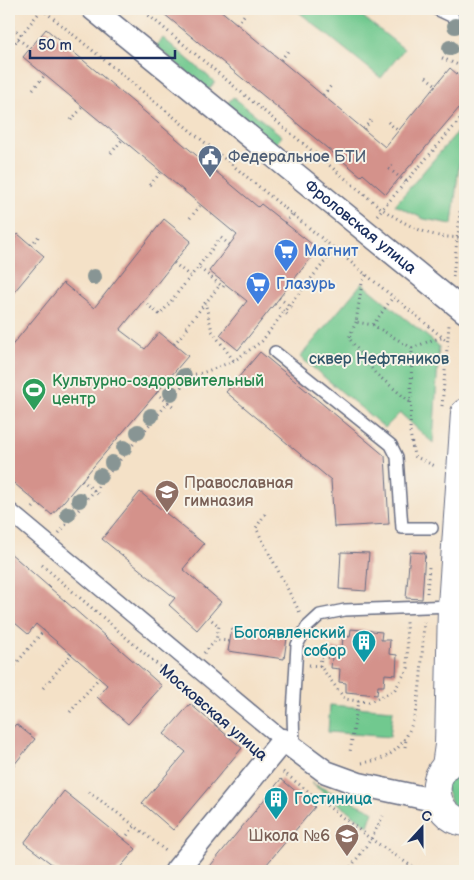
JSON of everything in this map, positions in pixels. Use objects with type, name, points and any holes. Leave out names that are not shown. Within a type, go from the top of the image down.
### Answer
[{"type":"street","name":"Фроловская улица","points":[[93,9],[465,312]]},
{"type":"street","points":[[464,822],[446,814],[438,801],[436,785],[440,774],[456,762],[449,745],[439,606],[465,413]]},
{"type":"street","name":"Московская улица","points":[[9,511],[289,745],[326,772],[358,784],[438,801]]},
{"type":"street","points":[[173,863],[267,760],[289,745]]},
{"type":"lane","points":[[436,9],[453,17]]},
{"type":"lane","points":[[275,352],[390,445],[397,456],[402,528],[432,528]]},
{"type":"lane","points":[[289,745],[297,645],[307,627],[320,615],[345,610],[439,606]]},
{"type":"path","points":[[9,50],[42,9],[447,342]]},
{"type":"path","points":[[142,9],[382,209],[416,229],[437,236],[457,237],[465,240]]},
{"type":"path","points":[[237,24],[245,14]]},
{"type":"path","points":[[9,24],[21,35]]},
{"type":"path","points":[[18,39],[30,48]]},
{"type":"path","points":[[281,60],[288,51]]},
{"type":"path","points":[[442,58],[465,68]]},
{"type":"path","points":[[33,89],[45,75]]},
{"type":"path","points":[[426,77],[436,85]]},
{"type":"path","points":[[323,95],[331,86]]},
{"type":"path","points":[[72,120],[83,107]]},
{"type":"path","points":[[363,230],[465,114]]},
{"type":"path","points":[[364,129],[371,120]]},
{"type":"path","points":[[388,122],[398,131]]},
{"type":"path","points":[[111,152],[122,140]]},
{"type":"path","points":[[392,165],[389,169],[406,182]]},
{"type":"path","points":[[457,237],[465,166]]},
{"type":"path","points":[[150,185],[161,172]]},
{"type":"path","points":[[190,218],[200,206]]},
{"type":"path","points":[[285,223],[292,214]]},
{"type":"path","points":[[31,245],[39,236]]},
{"type":"path","points":[[143,301],[160,315],[219,240],[230,245]]},
{"type":"path","points":[[59,533],[191,375],[202,373],[234,361],[262,341],[335,249]]},
{"type":"path","points":[[174,263],[190,276]]},
{"type":"path","points":[[198,267],[223,287],[225,284]]},
{"type":"path","points":[[366,275],[362,283],[356,322],[349,338],[374,373],[410,402]]},
{"type":"path","points":[[174,344],[220,284]]},
{"type":"path","points":[[373,325],[393,297]]},
{"type":"path","points":[[279,298],[295,310]]},
{"type":"path","points":[[205,302],[212,331],[234,361]]},
{"type":"path","points":[[275,304],[290,317]]},
{"type":"path","points":[[356,322],[373,325],[412,348]]},
{"type":"path","points":[[412,348],[442,338]]},
{"type":"path","points":[[412,348],[410,432],[414,456],[437,467]]},
{"type":"path","points":[[156,393],[174,407]]},
{"type":"path","points":[[82,480],[100,496]]},
{"type":"path","points":[[265,514],[256,528],[307,627]]},
{"type":"path","points":[[404,747],[415,714],[439,606],[430,557],[432,528]]},
{"type":"path","points":[[425,557],[430,557]]},
{"type":"path","name":"Московская улица","points":[[37,560],[267,760],[371,839],[411,866],[431,871]]},
{"type":"path","points":[[332,658],[321,657],[320,666],[344,699],[369,702],[394,691],[408,668],[405,607]]},
{"type":"path","points":[[203,653],[216,640],[219,626],[208,617]]},
{"type":"path","points":[[15,665],[44,630]]},
{"type":"path","points":[[216,640],[230,641]]},
{"type":"path","points":[[43,688],[72,654]]},
{"type":"path","points":[[296,664],[320,666]]},
{"type":"path","points":[[70,712],[99,678]]},
{"type":"path","points":[[350,752],[358,701]]},
{"type":"path","points":[[216,726],[221,720]]},
{"type":"path","points":[[355,763],[374,761],[386,757],[396,750],[406,738]]},
{"type":"path","points":[[89,792],[135,826],[173,863]]},
{"type":"path","points":[[348,871],[371,839],[382,816]]},
{"type":"path","points":[[124,839],[135,826]]},
{"type":"green space","points":[[295,9],[353,9],[404,49],[381,78]]},
{"type":"green space","points":[[163,38],[215,82],[208,90],[156,46]]},
{"type":"green space","points":[[233,97],[282,136],[276,144],[227,104]]},
{"type":"green space","points":[[464,124],[452,224],[424,219],[395,205]]},
{"type":"green space","name":"сквер Нефтяников","points":[[362,283],[439,346],[433,443],[400,413],[385,428],[300,357]]},
{"type":"green space","points":[[330,705],[393,710],[390,737],[328,732]]},
{"type":"green space","points":[[465,764],[465,818],[457,815],[442,780]]},
{"type":"green space","points":[[311,783],[373,811],[368,826]]},
{"type":"building","points":[[158,9],[219,9],[385,147],[450,68],[465,81],[465,101],[386,194],[363,174],[361,176]]},
{"type":"building","points":[[46,29],[258,207],[261,204],[318,249],[238,350],[220,335],[247,301],[209,271],[237,235],[23,57]]},
{"type":"building","points":[[164,219],[191,241],[120,330],[145,349],[159,332],[188,356],[52,515],[9,479],[9,349],[63,283],[94,308]]},
{"type":"building","points":[[18,234],[44,256],[9,298],[9,246]]},
{"type":"building","points":[[260,352],[385,456],[389,524],[334,527],[331,480],[226,392]]},
{"type":"building","name":"Православная гимназия","points":[[140,492],[204,544],[183,569],[221,602],[197,630],[169,605],[175,598],[102,539]]},
{"type":"building","points":[[9,552],[162,686],[128,724],[97,697],[107,685],[36,624],[28,634],[9,618]]},
{"type":"building","points":[[341,552],[369,553],[366,591],[339,589]]},
{"type":"building","points":[[410,552],[425,553],[422,599],[406,598]]},
{"type":"building","points":[[232,629],[287,638],[284,659],[228,651]]},
{"type":"building","name":"Богоявленский собор","points":[[351,629],[382,632],[381,640],[390,640],[389,654],[397,655],[396,675],[385,674],[384,686],[378,686],[377,695],[346,692],[346,683],[339,682],[340,669],[331,668],[333,648],[342,649],[343,636],[350,637]]},
{"type":"building","points":[[190,704],[242,748],[173,830],[142,803],[186,752],[164,734]]},
{"type":"building","points":[[16,724],[35,739],[9,771],[9,732]]},
{"type":"building","name":"Гостиница","points":[[281,779],[315,807],[261,871],[206,871]]},
{"type":"building","points":[[64,791],[136,849],[117,871],[61,871],[24,843]]},
{"type":"place","name":"Федеральное БТИ","points":[[210,178]]},
{"type":"place","name":"Магнит","points":[[286,272]]},
{"type":"place","name":"Глазурь","points":[[258,305]]},
{"type":"place","name":"Культурно-оздоровительный центр","points":[[34,411]]},
{"type":"place","name":"Православная гимназия","points":[[167,513]]},
{"type":"place","name":"Богоявленский собор","points":[[364,663]]},
{"type":"place","name":"Гостиница","points":[[276,820]]},
{"type":"place","name":"Школа №6","points":[[347,857]]}]
